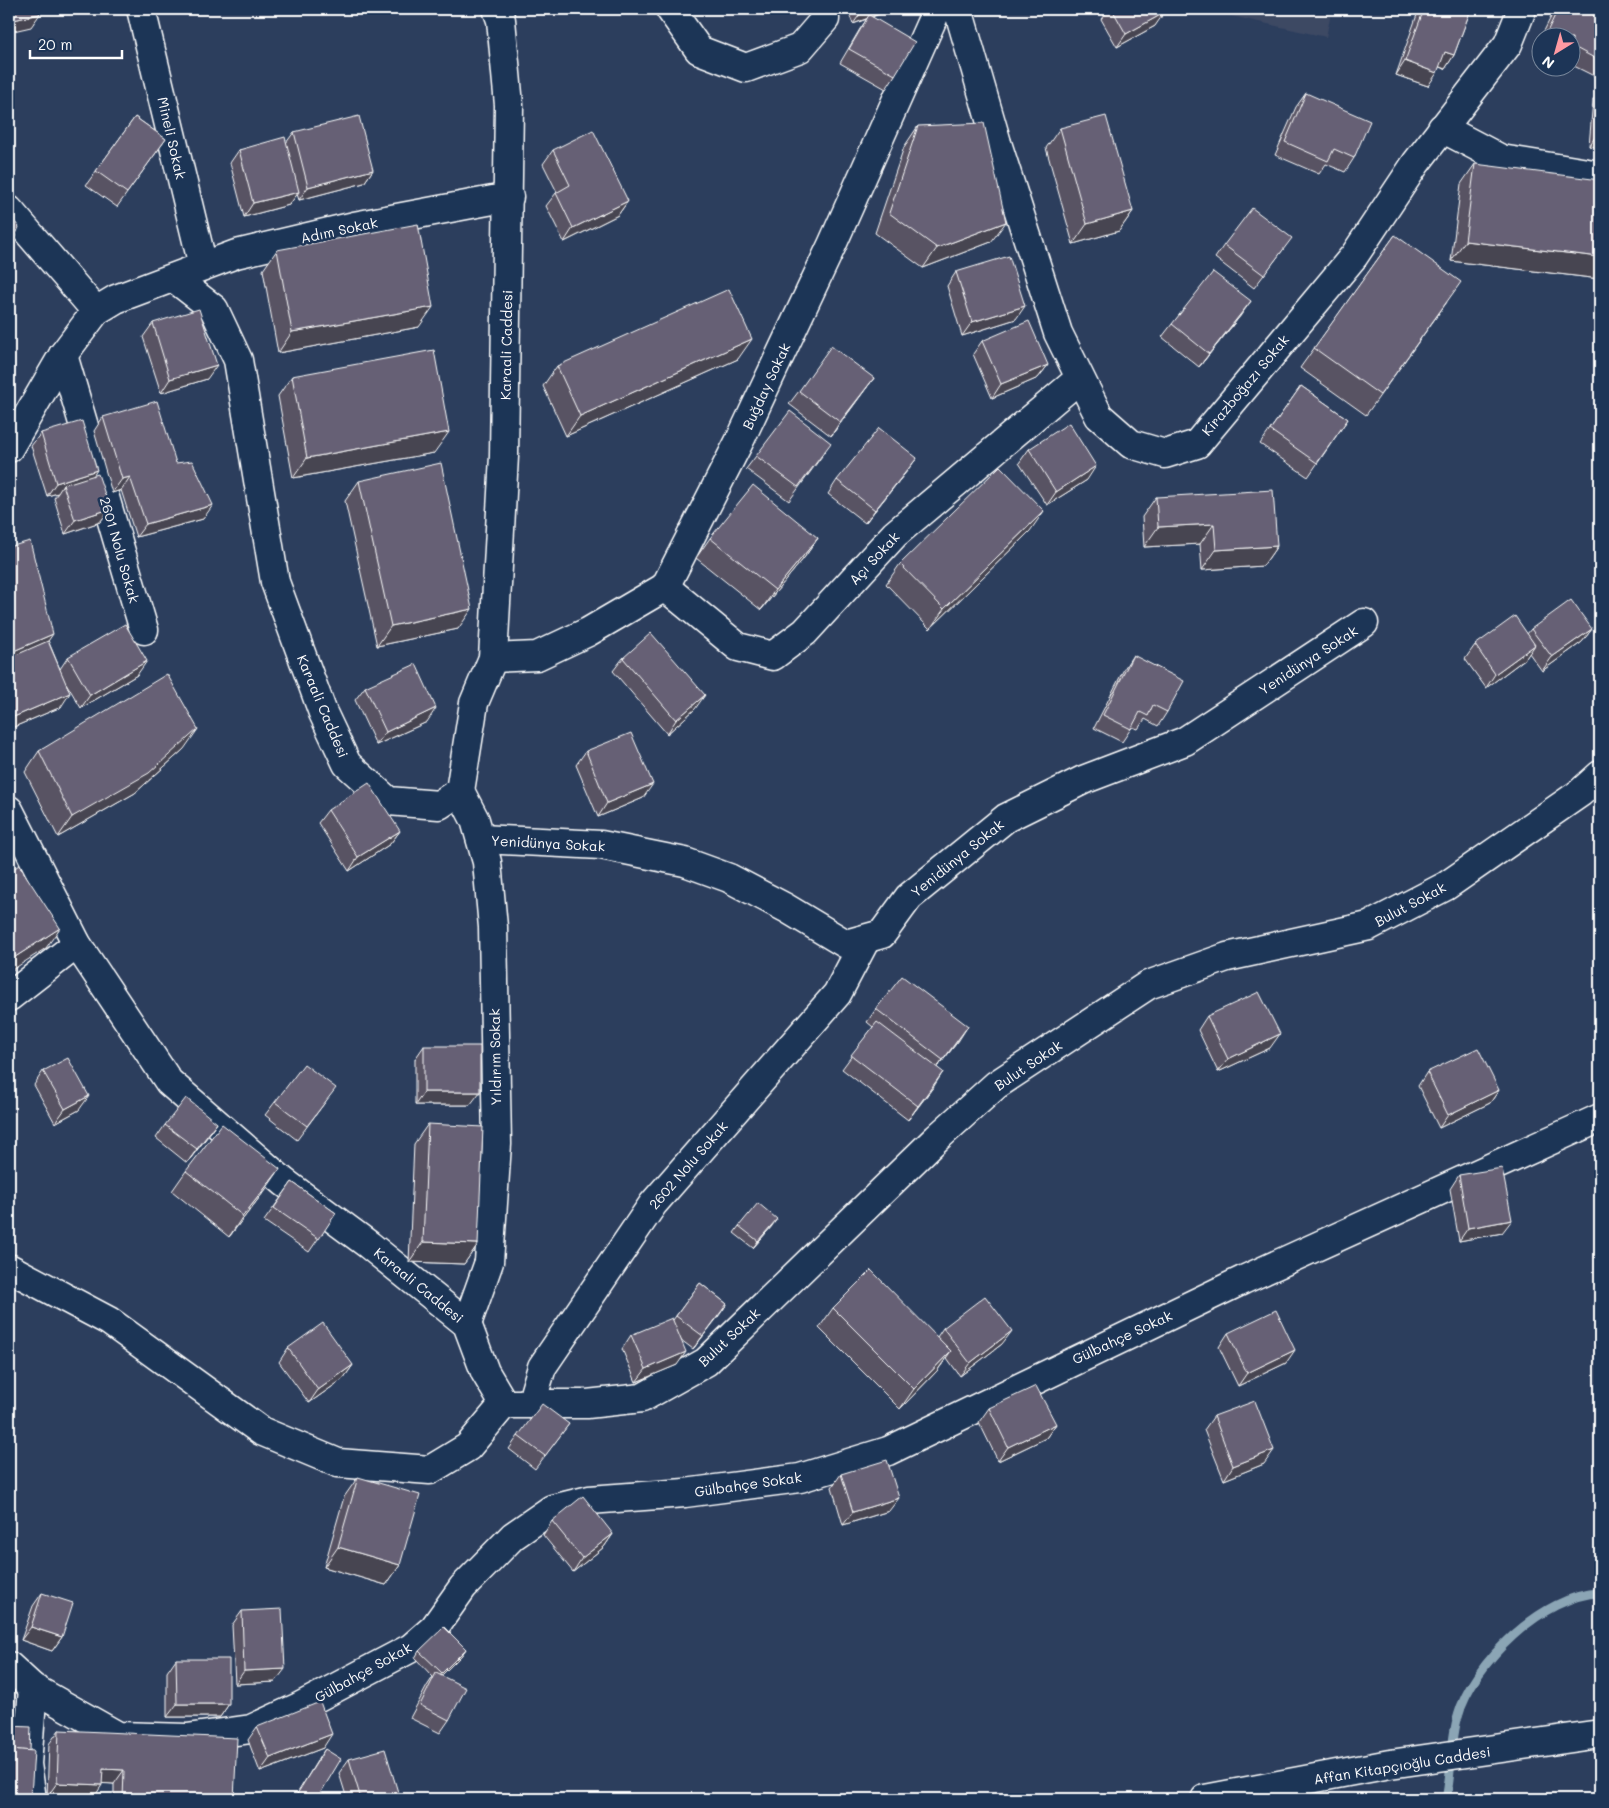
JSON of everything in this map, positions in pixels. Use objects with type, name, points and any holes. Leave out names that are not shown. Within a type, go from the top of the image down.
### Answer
[{"type":"street","name":"Mineli Sokak","points":[[141,9],[203,266]]},
{"type":"street","name":"Karaali Caddesi","points":[[174,278],[214,309],[238,360],[275,582],[323,713],[347,764],[388,801],[439,805],[460,791],[474,703],[493,658],[504,456],[509,197],[509,105],[501,20],[497,9]]},
{"type":"street","points":[[670,9],[699,50],[746,68],[800,48],[825,19],[824,9]]},
{"type":"street","name":"Buğday Sokak","points":[[664,587],[741,438],[783,350],[937,9]]},
{"type":"street","name":"Kirazboğazı Sokak","points":[[958,9],[997,143],[1058,333],[1079,379],[1100,416],[1131,444],[1165,454],[1197,444],[1354,256],[1416,163],[1508,44],[1522,9]]},
{"type":"street","points":[[1442,128],[1501,159],[1600,175]]},
{"type":"street","name":"Adım Sokak","points":[[174,278],[236,254],[354,226],[509,197]]},
{"type":"street","points":[[9,210],[96,311]]},
{"type":"street","points":[[9,448],[63,356],[96,311],[116,299],[174,278]]},
{"type":"street","name":"2601 Nolu Sokak","points":[[63,356],[144,630]]},
{"type":"street","name":"Açı Sokak","points":[[664,587],[738,647],[773,656],[805,632],[895,534],[1079,379]]},
{"type":"street","points":[[493,658],[537,656],[588,632],[664,587]]},
{"type":"street","name":"Yenidünya Sokak","points":[[481,840],[601,845],[685,862],[729,878],[786,908],[846,944],[882,934],[909,897],[1006,818],[1083,780],[1185,741],[1364,623]]},
{"type":"street","name":"Bulut Sokak","points":[[504,1404],[587,1404],[642,1398],[706,1362],[937,1138],[996,1085],[1148,985],[1227,957],[1368,926],[1446,886],[1580,794],[1600,775]]},
{"type":"street","name":"Yıldırım Sokak","points":[[460,791],[475,820],[487,862],[493,927],[497,1144],[489,1262],[467,1324]]},
{"type":"street","name":"Karaali Caddesi","points":[[9,810],[77,944],[169,1082],[284,1182],[369,1245],[467,1324],[485,1372],[504,1404]]},
{"type":"street","name":"2602 Nolu Sokak","points":[[531,1404],[542,1367],[653,1204],[837,994],[866,939]]},
{"type":"street","points":[[9,996],[77,944]]},
{"type":"street","name":"Gülbahçe Sokak","points":[[9,1666],[33,1688],[118,1736],[187,1738],[250,1729],[299,1707],[411,1648],[434,1628],[463,1587],[513,1536],[552,1509],[589,1500],[685,1493],[800,1478],[888,1451],[1243,1280],[1600,1118]]},
{"type":"street","points":[[9,1268],[109,1321],[261,1431],[338,1463],[430,1470],[468,1447],[504,1404]]},
{"type":"street","points":[[32,1799],[28,1764],[33,1688]]},
{"type":"street","name":"Affan Kitapçıoğlu Caddesi","points":[[1205,1799],[1390,1764],[1600,1734]]},
{"type":"shaded area","points":[[1200,9],[1332,9],[1326,37]]},
{"type":"building","points":[[9,9],[39,9],[40,14],[9,21]]},
{"type":"building","points":[[1112,9],[1162,9],[1164,13],[1126,34]]},
{"type":"building","points":[[1424,9],[1471,9],[1454,55],[1445,52],[1437,73],[1405,61]]},
{"type":"building","points":[[1558,9],[1600,9],[1600,61],[1582,51],[1582,28],[1549,28]]},
{"type":"building","points":[[869,15],[915,42],[895,75],[849,49]]},
{"type":"building","points":[[1306,93],[1370,121],[1354,158],[1334,149],[1328,161],[1285,142]]},
{"type":"building","points":[[1600,110],[1600,133],[1598,133]]},
{"type":"building","points":[[359,116],[373,170],[308,187],[294,132]]},
{"type":"building","points":[[1106,116],[1133,211],[1087,224],[1060,128]]},
{"type":"building","points":[[135,117],[166,139],[127,193],[96,171]]},
{"type":"building","points":[[984,123],[1006,222],[937,248],[889,213],[918,126]]},
{"type":"building","points":[[593,130],[628,201],[573,228],[556,193],[570,185],[553,150]]},
{"type":"building","points":[[285,137],[299,192],[253,203],[239,150]]},
{"type":"building","points":[[1475,164],[1600,180],[1600,257],[1465,241]]},
{"type":"building","points":[[1252,208],[1292,238],[1264,275],[1224,245]]},
{"type":"building","points":[[9,215],[19,227],[9,252]]},
{"type":"building","points":[[418,224],[433,307],[292,332],[277,250]]},
{"type":"building","points":[[1395,235],[1461,282],[1380,395],[1314,348]]},
{"type":"building","points":[[1009,256],[1025,306],[972,322],[956,272]]},
{"type":"building","points":[[1213,272],[1251,301],[1209,354],[1172,324]]},
{"type":"building","points":[[729,289],[752,339],[580,416],[557,366]]},
{"type":"building","points":[[199,309],[217,365],[170,379],[153,323]]},
{"type":"building","points":[[1029,321],[1048,365],[1001,384],[982,341]]},
{"type":"building","points":[[831,346],[874,378],[840,422],[799,391]]},
{"type":"building","points":[[434,350],[449,432],[307,458],[292,376]]},
{"type":"building","points":[[1301,386],[1348,419],[1317,463],[1270,430]]},
{"type":"building","points":[[157,401],[176,463],[192,461],[213,505],[146,524],[130,477],[122,479],[103,417]]},
{"type":"building","points":[[790,411],[831,443],[798,487],[756,456]]},
{"type":"building","points":[[82,421],[97,470],[56,483],[41,433]]},
{"type":"building","points":[[1069,423],[1096,466],[1056,492],[1029,449]]},
{"type":"building","points":[[879,428],[917,458],[875,510],[837,480]]},
{"type":"building","points":[[441,463],[472,609],[391,626],[359,481]]},
{"type":"building","points":[[1000,466],[1044,511],[944,609],[900,564]]},
{"type":"building","points":[[98,474],[110,509],[75,520],[63,485]]},
{"type":"building","points":[[753,485],[818,538],[775,590],[710,538]]},
{"type":"building","points":[[1273,490],[1277,546],[1216,550],[1214,524],[1158,527],[1156,497]]},
{"type":"building","points":[[30,541],[53,634],[9,653],[9,547]]},
{"type":"building","points":[[1571,600],[1592,629],[1552,657],[1531,629]]},
{"type":"building","points":[[1515,616],[1535,645],[1495,674],[1475,645]]},
{"type":"building","points":[[125,624],[147,661],[90,695],[68,657]]},
{"type":"building","points":[[651,633],[705,695],[676,720],[623,658]]},
{"type":"building","points":[[48,641],[70,693],[9,719],[9,658]]},
{"type":"building","points":[[1133,655],[1184,681],[1167,712],[1153,705],[1148,716],[1140,712],[1131,729],[1103,715]]},
{"type":"building","points":[[416,664],[436,708],[386,732],[365,687]]},
{"type":"building","points":[[167,674],[198,729],[149,773],[72,817],[39,751]]},
{"type":"building","points":[[631,733],[653,784],[607,803],[586,751]]},
{"type":"building","points":[[369,783],[400,831],[358,857],[328,810]]},
{"type":"building","points":[[19,865],[60,928],[9,961],[9,872]]},
{"type":"building","points":[[902,976],[968,1026],[943,1060],[876,1009]]},
{"type":"building","points":[[1259,992],[1280,1034],[1228,1059],[1207,1016]]},
{"type":"building","points":[[877,1022],[943,1072],[918,1106],[851,1055]]},
{"type":"building","points":[[424,1046],[480,1046],[480,1092],[424,1092]]},
{"type":"building","points":[[1478,1048],[1499,1090],[1448,1115],[1427,1072]]},
{"type":"building","points":[[68,1058],[89,1096],[65,1109],[43,1071]]},
{"type":"building","points":[[304,1064],[336,1088],[307,1126],[275,1102]]},
{"type":"building","points":[[186,1098],[217,1123],[197,1149],[165,1125]]},
{"type":"building","points":[[222,1124],[280,1169],[243,1216],[186,1171]]},
{"type":"building","points":[[428,1124],[483,1127],[478,1244],[423,1242]]},
{"type":"building","points":[[1502,1168],[1512,1220],[1468,1228],[1459,1175]]},
{"type":"building","points":[[292,1182],[336,1213],[319,1239],[274,1208]]},
{"type":"building","points":[[758,1203],[777,1219],[758,1241],[739,1226]]},
{"type":"building","points":[[871,1270],[951,1351],[914,1389],[833,1308]]},
{"type":"building","points":[[700,1283],[727,1304],[703,1336],[676,1316]]},
{"type":"building","points":[[985,1296],[1012,1331],[970,1363],[943,1328]]},
{"type":"building","points":[[1276,1310],[1295,1350],[1247,1373],[1228,1333]]},
{"type":"building","points":[[672,1318],[686,1352],[646,1369],[631,1335]]},
{"type":"building","points":[[323,1323],[353,1365],[318,1390],[288,1348]]},
{"type":"building","points":[[1036,1386],[1056,1424],[1008,1447],[989,1408]]},
{"type":"building","points":[[1255,1401],[1274,1450],[1233,1466],[1214,1416]]},
{"type":"building","points":[[542,1404],[569,1424],[545,1456],[518,1436]]},
{"type":"building","points":[[887,1460],[899,1498],[853,1512],[841,1474]]},
{"type":"building","points":[[358,1477],[420,1495],[400,1565],[338,1547]]},
{"type":"building","points":[[583,1496],[613,1534],[582,1558],[552,1521]]},
{"type":"building","points":[[42,1593],[73,1603],[62,1637],[31,1627]]},
{"type":"building","points":[[282,1609],[285,1669],[244,1671],[242,1611]]},
{"type":"building","points":[[444,1627],[466,1649],[442,1673],[419,1651]]},
{"type":"building","points":[[176,1659],[229,1659],[229,1704],[177,1704]]},
{"type":"building","points":[[436,1673],[466,1688],[449,1720],[420,1705]]},
{"type":"building","points":[[320,1702],[332,1734],[270,1758],[257,1727]]},
{"type":"building","points":[[9,1726],[31,1727],[30,1751],[9,1749]]},
{"type":"building","points":[[59,1730],[237,1738],[234,1799],[123,1799],[124,1770],[103,1769],[102,1785],[57,1783]]},
{"type":"building","points":[[9,1749],[34,1751],[31,1796],[9,1794]]},
{"type":"building","points":[[325,1749],[341,1759],[317,1799],[305,1799],[297,1794]]},
{"type":"building","points":[[385,1749],[400,1799],[361,1799],[349,1759]]},
{"type":"waterway","points":[[1446,1799],[1458,1716],[1466,1696],[1478,1675],[1494,1654],[1513,1635],[1534,1619],[1556,1605],[1578,1596],[1600,1593]]}]
